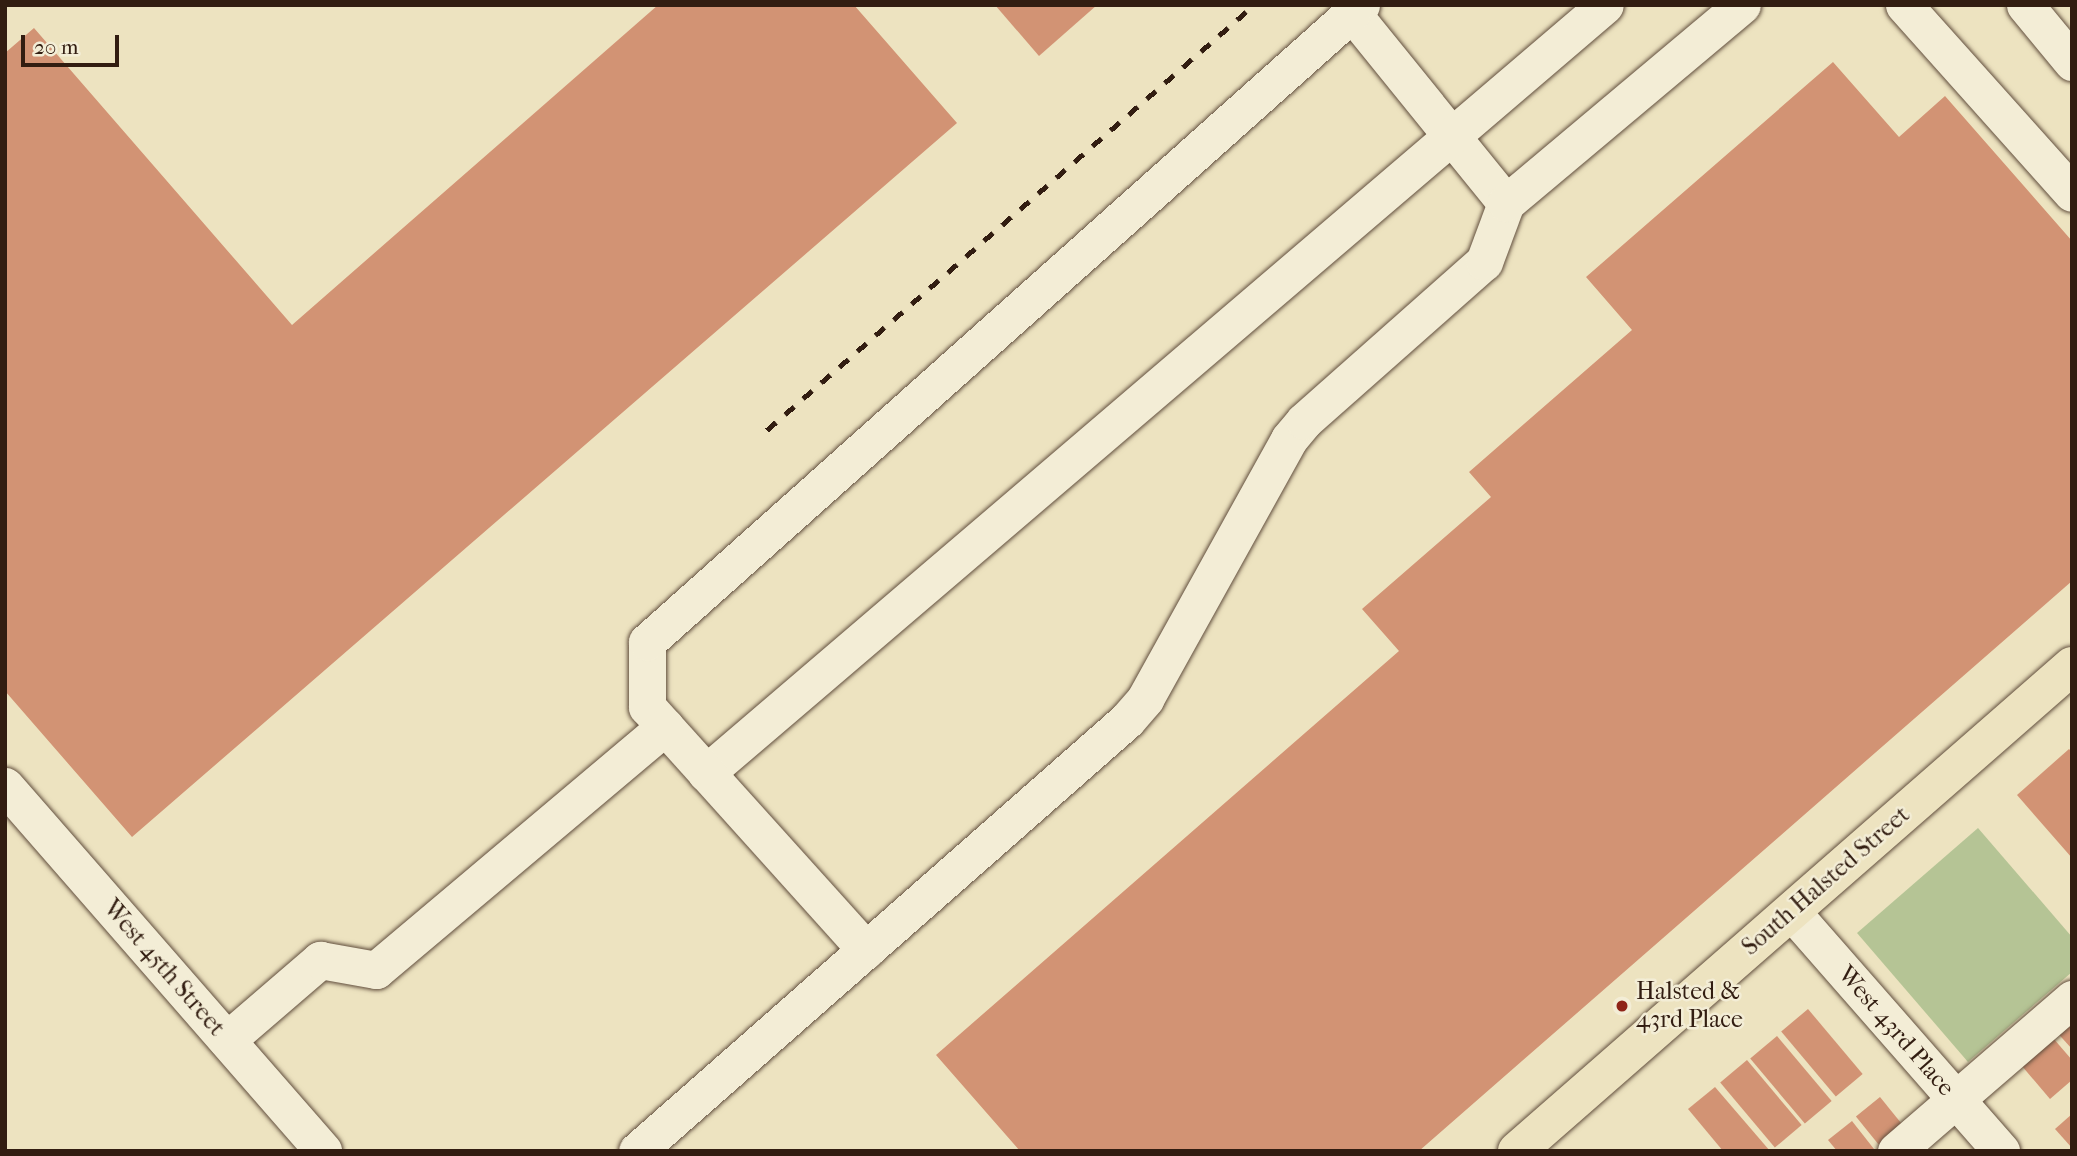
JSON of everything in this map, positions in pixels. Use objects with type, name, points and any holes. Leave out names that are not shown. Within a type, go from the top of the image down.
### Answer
[{"type":"main road","name":"South Halsted Street","points":[[1517,1151],[2072,666]]},
{"type":"street","points":[[706,773],[1605,5]]},
{"type":"street","points":[[637,1151],[1145,699],[1289,439],[1484,262],[1506,203],[1742,5]]},
{"type":"street","points":[[1904,5],[2072,194]]},
{"type":"street","points":[[2025,5],[2072,62]]},
{"type":"street","points":[[866,950],[646,707],[647,642],[1356,9],[1506,203]]},
{"type":"street","points":[[228,1040],[320,960],[376,970],[665,727]]},
{"type":"street","name":"West 45th Street","points":[[5,786],[324,1151]]},
{"type":"street","name":"West 43rd Place","points":[[1791,911],[2001,1151]]},
{"type":"street","points":[[1896,1151],[2072,999]]},
{"type":"green space","points":[[1978,828],[2072,937],[2072,972],[1968,1062],[1857,933]]},
{"type":"building","points":[[658,5],[854,5],[957,123],[132,837],[5,691],[5,53],[34,28],[292,325]]},
{"type":"building","points":[[995,5],[1097,5],[1039,56]]},
{"type":"building","points":[[1833,62],[1899,137],[1945,96],[2072,241],[2072,581],[1419,1151],[1020,1151],[936,1055],[1399,651],[1362,609],[1491,497],[1469,472],[1632,330],[1586,277]]},
{"type":"building","points":[[2069,749],[2072,752],[2072,858],[2017,795]]},
{"type":"building","points":[[1808,1009],[1863,1074],[1836,1097],[1781,1031]]},
{"type":"building","points":[[2072,1012],[2072,1049],[2053,1028]]},
{"type":"building","points":[[2047,1031],[2072,1060],[2072,1080],[2050,1099],[2016,1059]]},
{"type":"building","points":[[1777,1036],[1832,1101],[1805,1124],[1750,1058]]},
{"type":"building","points":[[1747,1060],[1802,1125],[1775,1148],[1720,1082]]},
{"type":"building","points":[[1715,1087],[1770,1151],[1723,1151],[1688,1109]]},
{"type":"building","points":[[1880,1097],[1903,1125],[1879,1144],[1856,1117]]},
{"type":"building","points":[[2072,1114],[2072,1148],[2055,1129]]},
{"type":"building","points":[[1852,1121],[1874,1149],[1872,1151],[1837,1151],[1828,1140]]},
{"type":"railway","points":[[767,430],[1254,5]]},
{"type":"place","name":"Halsted & 43rd Place","points":[[1622,1006]]}]
